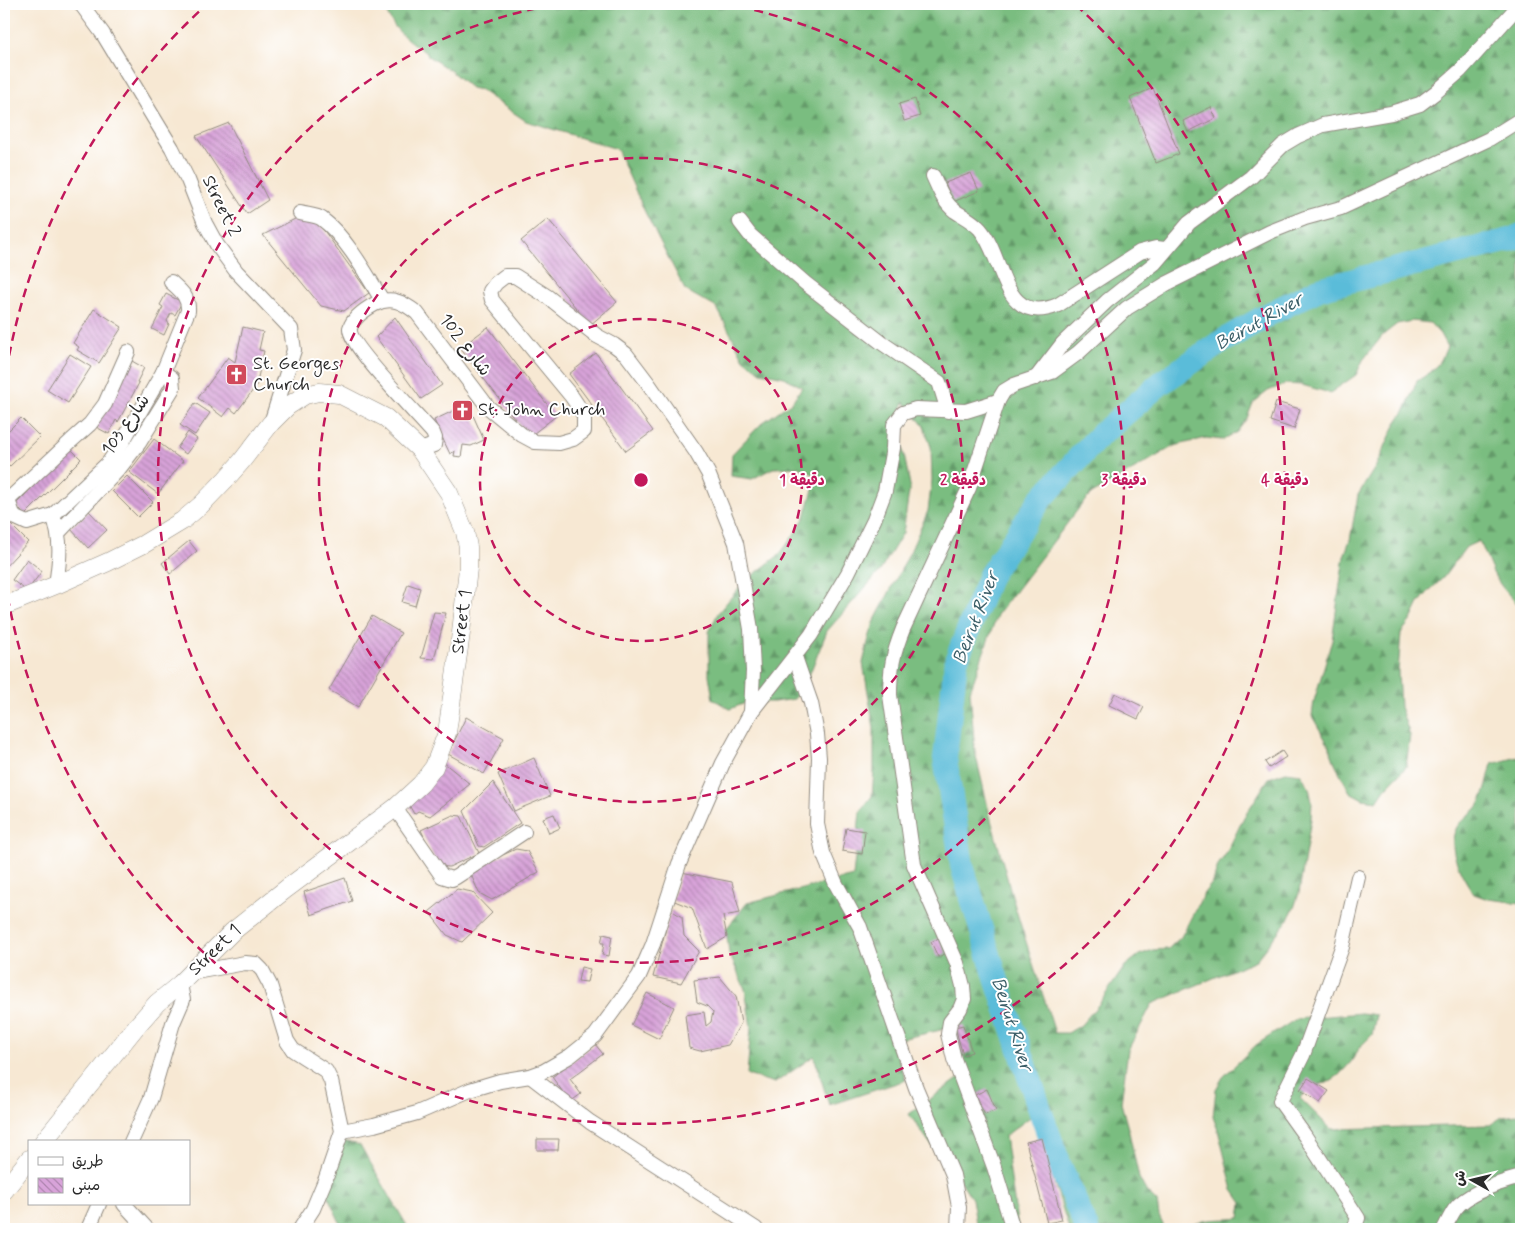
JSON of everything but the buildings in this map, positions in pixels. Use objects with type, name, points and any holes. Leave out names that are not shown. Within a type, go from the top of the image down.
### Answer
[{"type":"street","name":"Street 2","points":[[81,4],[103,34],[172,148],[188,180],[204,223],[217,245],[236,271],[291,329],[294,350],[271,423]]},
{"type":"street","points":[[1036,378],[1063,343],[1107,301],[1155,263],[1189,223],[1251,177],[1284,145],[1298,136],[1323,125],[1391,113],[1420,104],[1460,71],[1520,4]]},
{"type":"street","points":[[1013,1229],[994,1167],[954,1059],[948,1034],[950,1022],[960,1009],[964,999],[963,986],[957,963],[914,865],[890,695],[890,672],[894,652],[903,629],[970,488],[998,400],[1004,391],[1009,388],[1052,372],[1078,353],[1127,308],[1166,284],[1270,232],[1305,218],[1341,208],[1489,139],[1521,119]]},
{"type":"street","points":[[933,176],[942,197],[954,210],[969,219],[980,229],[994,253],[1006,285],[1016,301],[1025,308],[1046,310],[1058,305],[1140,252],[1156,248],[1165,249]]},
{"type":"street","points":[[300,214],[322,218],[358,261],[382,300],[363,312],[350,328],[351,333],[364,357],[436,438],[434,445],[420,450]]},
{"type":"street","points":[[740,222],[750,235],[805,283],[882,343],[939,382],[948,411]]},
{"type":"street","name":"شارع 102","points":[[382,300],[404,304],[417,313],[488,407],[522,435],[535,442],[559,443],[573,439],[584,431],[584,415],[572,397],[492,300],[490,291],[496,283],[505,276],[515,276],[548,297],[597,336],[626,354],[696,452],[708,473],[736,543],[751,629],[753,671],[751,712]]},
{"type":"street","points":[[128,352],[104,404],[90,424],[8,500],[14,517],[28,523],[53,515],[109,462],[124,441],[163,372],[188,311],[189,303],[186,296],[171,282]]},
{"type":"street","name":"شارع 103","points":[[59,532],[118,470],[139,443],[173,388],[172,378],[163,372]]},
{"type":"street","name":"Street 1","points":[[4,608],[144,544],[182,521],[201,505],[231,473],[271,423],[288,406],[305,396],[318,392],[328,391],[358,402],[386,418],[420,450],[449,494],[458,514],[468,547],[468,568],[461,633],[447,733],[434,767],[421,784],[396,808],[238,927],[185,979],[157,1003],[45,1140]]},
{"type":"street","points":[[342,1131],[374,1125],[417,1113],[470,1090],[544,1071],[570,1056],[595,1036],[639,976],[654,944],[679,864],[723,763],[751,712],[811,634],[848,573],[874,520],[885,491],[893,448],[894,425],[903,413],[916,409],[966,411],[998,400]]},
{"type":"street","points":[[53,515],[59,532],[59,559],[56,585]]},
{"type":"street","points":[[794,657],[811,702],[817,734],[819,758],[817,824],[823,853],[836,884],[860,927],[916,1088],[953,1176],[959,1207],[958,1229]]},
{"type":"street","points":[[396,808],[442,876],[446,878],[456,877],[524,832]]},
{"type":"street","points":[[1354,1229],[1358,1218],[1305,1136],[1280,1102],[1303,1055],[1342,947],[1358,877]]},
{"type":"street","points":[[132,1140],[151,1098],[173,1023],[183,1000],[185,979],[246,963],[256,964],[262,970],[270,985],[287,1041],[293,1050],[326,1071],[331,1080],[342,1131],[313,1209],[300,1229]]},
{"type":"street","points":[[530,1076],[590,1122],[756,1229]]},
{"type":"street","points":[[4,1191],[28,1160]]},
{"type":"street","points":[[1444,1229],[1456,1208],[1464,1200],[1486,1188],[1521,1177]]},
{"type":"street","points":[[88,1229],[98,1206]]},
{"type":"street","points":[[126,1206],[147,1229]]},
{"type":"green space","points":[[384,4],[1521,4],[1521,607],[1499,583],[1479,541],[1466,547],[1443,578],[1419,603],[1411,620],[1401,633],[1398,672],[1400,707],[1410,735],[1406,767],[1385,789],[1377,801],[1363,799],[1350,792],[1336,766],[1328,744],[1312,716],[1314,701],[1332,640],[1344,556],[1350,540],[1358,495],[1376,466],[1396,423],[1405,410],[1417,381],[1431,372],[1441,360],[1447,347],[1440,334],[1430,323],[1412,321],[1397,324],[1383,335],[1363,360],[1356,375],[1330,393],[1302,385],[1285,384],[1268,391],[1253,403],[1247,418],[1237,432],[1222,440],[1206,438],[1174,446],[1092,494],[1082,504],[997,615],[970,691],[975,752],[990,816],[1016,910],[1055,1033],[1068,1033],[1081,1025],[1099,1004],[1125,966],[1139,955],[1153,950],[1168,949],[1181,937],[1204,893],[1213,882],[1218,865],[1226,854],[1244,817],[1269,778],[1286,772],[1301,774],[1309,788],[1312,802],[1311,819],[1299,893],[1287,921],[1256,960],[1152,1004],[1128,1050],[1121,1103],[1139,1178],[1146,1191],[1157,1202],[1159,1216],[1165,1229],[1069,1229],[1054,1182],[1037,1112],[1005,1136],[1018,1229],[977,1229],[972,1199],[959,1178],[909,1114],[964,1075],[945,1029],[892,1041],[906,1080],[829,1105],[814,1056],[775,1083],[747,1075],[751,1027],[745,989],[729,953],[726,929],[747,903],[853,876],[860,812],[872,796],[874,771],[874,728],[863,663],[875,620],[910,552],[928,511],[932,480],[931,447],[924,426],[904,402],[895,424],[902,445],[910,485],[903,533],[880,571],[827,631],[806,683],[794,699],[774,702],[748,702],[730,709],[713,699],[709,675],[709,632],[718,613],[743,583],[779,555],[791,539],[805,517],[817,476],[799,467],[773,468],[752,479],[731,476],[732,454],[762,423],[792,402],[802,387],[784,377],[761,372],[744,359],[717,308],[685,290],[645,212],[617,149],[526,121],[480,90],[471,88],[401,34],[391,21]]},
{"type":"green space","points":[[1521,756],[1521,903],[1488,899],[1474,894],[1456,862],[1453,844],[1457,827],[1477,808],[1481,800],[1492,764]]},
{"type":"green space","points":[[1361,1013],[1376,1015],[1372,1035],[1360,1047],[1351,1062],[1339,1075],[1327,1083],[1310,1086],[1300,1098],[1331,1129],[1490,1125],[1502,1117],[1521,1113],[1521,1229],[1187,1229],[1199,1222],[1240,1218],[1242,1203],[1233,1190],[1213,1117],[1216,1089],[1223,1077],[1256,1045],[1296,1019]]},
{"type":"green space","points":[[338,1140],[360,1145],[409,1229],[343,1229],[321,1181]]},
{"type":"waterway","name":"Beirut River","points":[[1087,1229],[1060,1166],[1042,1116],[993,968],[962,866],[945,758],[956,661],[990,575],[1040,500],[1099,436],[1161,383],[1221,342],[1271,313],[1319,289],[1513,239],[1521,235]]},
{"type":"place","name":"St. Georges Church","points":[[237,374]]},
{"type":"place","name":"St. John Church","points":[[462,410]]}]
